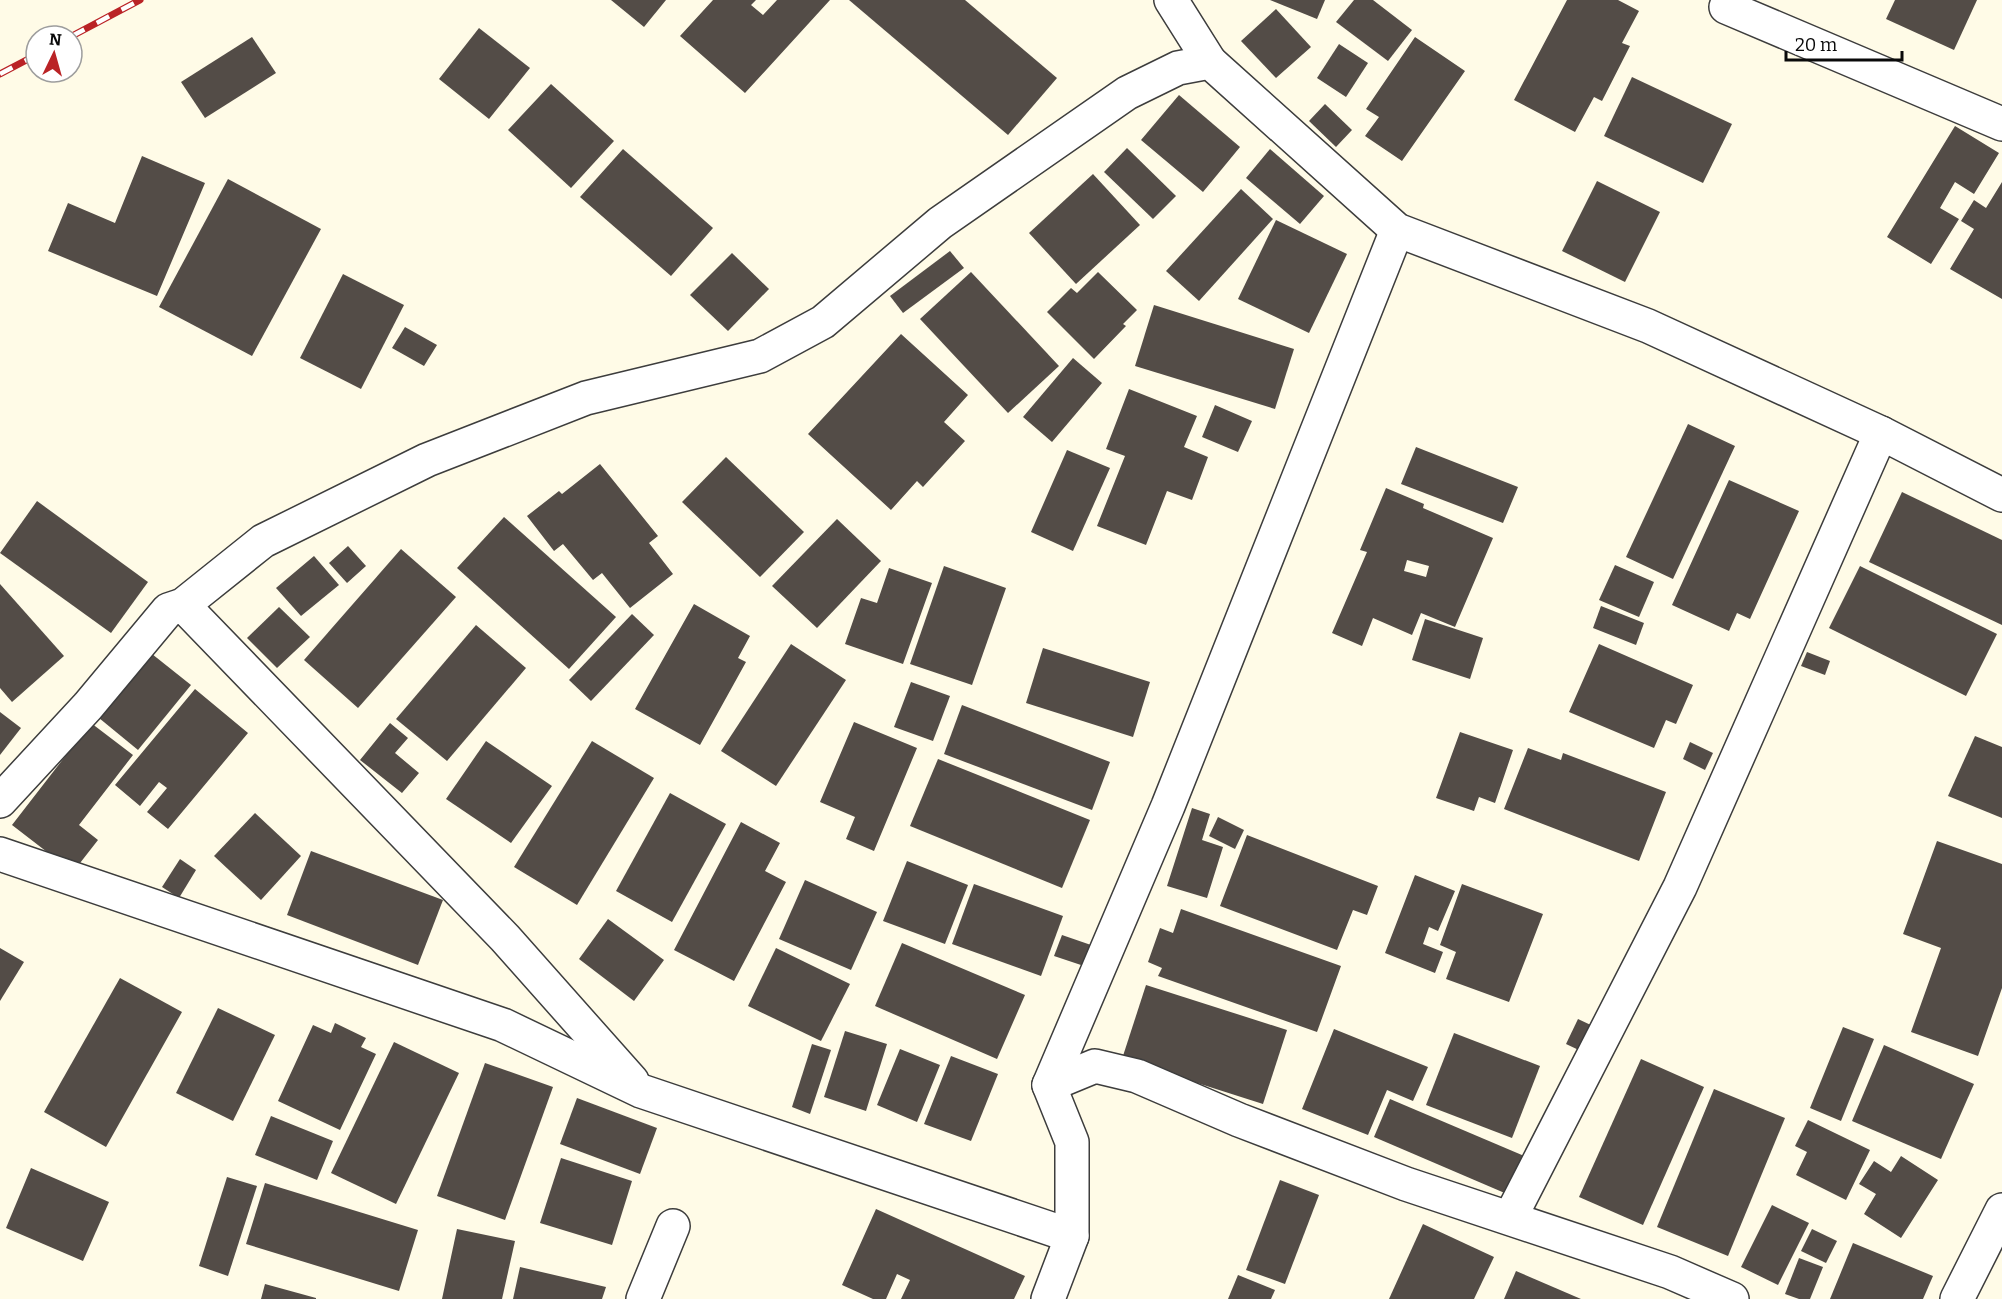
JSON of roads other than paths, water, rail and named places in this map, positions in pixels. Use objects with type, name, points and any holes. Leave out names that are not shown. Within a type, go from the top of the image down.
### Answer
[{"type":"street","points":[[1171,0],[1210,62],[1397,230],[1648,326],[1881,433],[2002,495]]},
{"type":"street","points":[[1726,7],[2002,124]]},
{"type":"street","points":[[0,801],[88,706],[168,610],[183,604],[263,541],[427,460],[586,398],[760,356],[823,322],[940,223],[1127,93],[1178,68],[1210,62]]},
{"type":"street","points":[[1048,1299],[1072,1236],[1072,1142],[1049,1085],[1167,806],[1397,230]]},
{"type":"street","points":[[1510,1218],[1680,887],[1881,433]]},
{"type":"street","points":[[183,604],[505,938],[641,1091]]},
{"type":"street","points":[[0,854],[502,1025],[641,1091],[1072,1236]]},
{"type":"street","points":[[1049,1085],[1095,1066],[1137,1076],[1239,1120],[1395,1180],[1670,1272],[1732,1299]]},
{"type":"street","points":[[1957,1299],[2002,1210]]},
{"type":"street","points":[[643,1299],[673,1227]]},
{"type":"railway","points":[[84,30],[140,0]]},
{"type":"railway","points":[[0,74],[24,61]]}]
